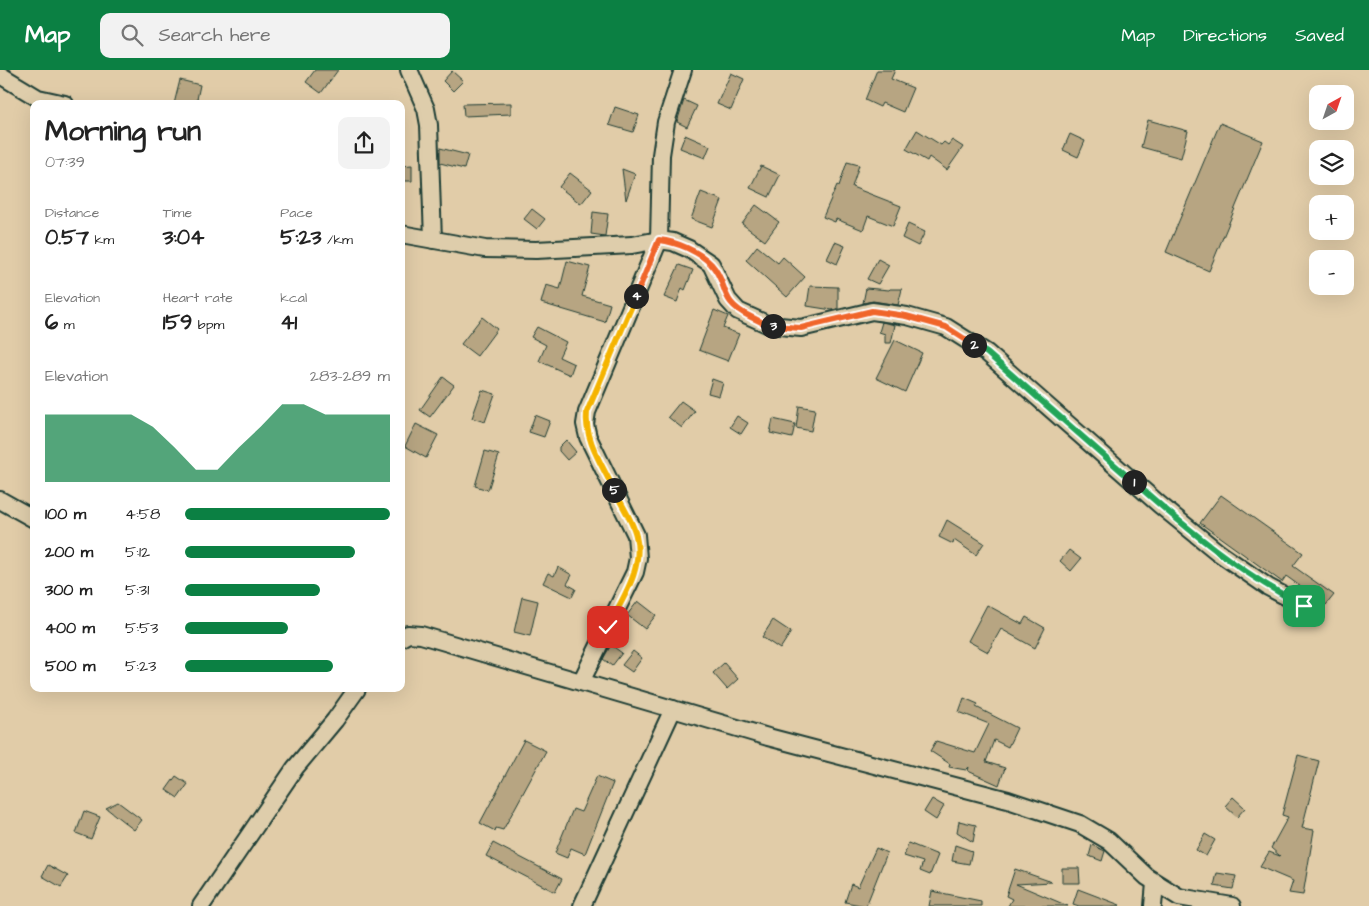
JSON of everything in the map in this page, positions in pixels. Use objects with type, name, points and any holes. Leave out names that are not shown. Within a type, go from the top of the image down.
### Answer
[{"type":"street","points":[[409,70],[426,109],[429,125],[433,240]]},
{"type":"street","points":[[581,682],[636,572],[638,558],[636,535],[588,437],[587,412],[659,240],[661,155],[666,122],[683,70]]},
{"type":"street","points":[[0,75],[38,98],[47,100]]},
{"type":"street","points":[[405,235],[485,249],[536,250],[632,245],[659,240],[672,242],[689,249],[711,264],[728,300],[738,311],[769,325],[801,328],[872,311],[906,316],[946,327],[987,353],[1160,505],[1219,553],[1268,587],[1304,606]]},
{"type":"street","points":[[0,500],[30,517]]},
{"type":"street","points":[[405,636],[408,634],[421,636],[768,737],[1008,800],[1080,824],[1110,841],[1155,882],[1179,897],[1232,906]]},
{"type":"street","points":[[202,906],[295,768],[355,692]]},
{"type":"street","points":[[582,906],[673,709]]},
{"type":"street","points":[[1153,906],[1155,882]]},
{"type":"building","points":[[315,70],[338,70],[321,93],[306,82]]},
{"type":"building","points":[[877,70],[895,70],[891,79],[913,88],[903,112],[882,103],[880,107],[865,100]]},
{"type":"building","points":[[452,71],[463,81],[453,91],[443,81]]},
{"type":"building","points":[[731,73],[744,79],[731,110],[717,104]]},
{"type":"building","points":[[180,80],[200,85],[197,100],[175,100]]},
{"type":"building","points":[[684,100],[697,106],[687,127],[677,122]]},
{"type":"building","points":[[511,103],[511,114],[464,116],[463,104]]},
{"type":"building","points":[[615,107],[639,115],[633,132],[609,125]]},
{"type":"building","points":[[1148,120],[1188,131],[1181,158],[1141,147]]},
{"type":"building","points":[[1220,123],[1263,141],[1209,271],[1166,252]]},
{"type":"building","points":[[917,130],[941,145],[944,142],[948,145],[952,140],[963,147],[947,170],[929,157],[927,161],[906,149]]},
{"type":"building","points":[[1070,134],[1085,141],[1078,157],[1063,150]]},
{"type":"building","points":[[685,135],[710,146],[705,158],[680,148]]},
{"type":"building","points":[[440,148],[468,155],[464,169],[440,163]]},
{"type":"building","points":[[847,162],[859,165],[852,187],[901,206],[893,226],[868,216],[863,230],[836,219],[835,222],[823,217],[837,185],[839,186]]},
{"type":"building","points":[[412,165],[412,181],[405,181],[405,166]]},
{"type":"building","points":[[761,166],[780,175],[769,197],[750,188]]},
{"type":"building","points":[[622,169],[635,174],[626,200]]},
{"type":"building","points":[[570,173],[592,190],[581,204],[559,187]]},
{"type":"building","points":[[701,192],[722,200],[712,227],[691,219]]},
{"type":"building","points":[[756,205],[779,222],[765,241],[742,224]]},
{"type":"building","points":[[532,209],[545,219],[537,229],[524,219]]},
{"type":"building","points":[[593,212],[608,214],[605,236],[591,234]]},
{"type":"building","points":[[908,224],[925,232],[918,246],[902,238]]},
{"type":"building","points":[[835,242],[845,246],[837,264],[827,259]]},
{"type":"building","points":[[757,246],[778,263],[783,257],[805,277],[787,297],[746,260]]},
{"type":"building","points":[[878,259],[889,265],[878,284],[867,279]]},
{"type":"building","points":[[567,261],[590,267],[582,296],[610,304],[605,322],[541,303],[546,285],[560,289]]},
{"type":"building","points":[[679,265],[693,270],[685,290],[682,288],[677,302],[664,297]]},
{"type":"building","points":[[810,286],[838,287],[838,309],[832,310],[807,306]]},
{"type":"building","points":[[866,288],[902,289],[898,305],[873,301],[863,303]]},
{"type":"building","points":[[714,310],[728,316],[723,328],[739,334],[728,361],[699,350]]},
{"type":"building","points":[[482,317],[497,329],[477,356],[461,344]]},
{"type":"building","points":[[882,322],[895,325],[891,343],[885,343],[885,334],[879,332]]},
{"type":"building","points":[[537,327],[566,342],[559,357],[574,364],[570,375],[539,361],[546,345],[531,337]]},
{"type":"building","points":[[895,340],[922,353],[905,392],[876,378]]},
{"type":"building","points":[[443,377],[454,385],[430,417],[420,410]]},
{"type":"building","points":[[712,379],[723,383],[719,396],[708,393]]},
{"type":"building","points":[[482,390],[495,394],[485,422],[472,418]]},
{"type":"building","points":[[681,401],[695,411],[682,428],[668,417]]},
{"type":"building","points":[[799,406],[815,409],[811,431],[796,428]]},
{"type":"building","points":[[535,415],[550,421],[544,437],[529,432]]},
{"type":"building","points":[[737,416],[748,423],[741,434],[730,427]]},
{"type":"building","points":[[773,419],[795,424],[792,438],[770,433]]},
{"type":"building","points":[[416,424],[438,435],[426,458],[405,446]]},
{"type":"building","points":[[566,440],[576,452],[567,460],[559,451],[559,447]]},
{"type":"building","points":[[485,451],[499,455],[488,490],[475,486]]},
{"type":"building","points":[[1221,495],[1303,553],[1293,566],[1334,595],[1326,605],[1286,576],[1282,582],[1200,523]]},
{"type":"building","points":[[947,520],[984,543],[976,555],[954,540],[953,544],[939,537]]},
{"type":"building","points":[[1069,550],[1081,559],[1071,571],[1060,561]]},
{"type":"building","points":[[558,567],[572,575],[567,584],[576,589],[572,597],[543,583],[548,573],[554,576]]},
{"type":"building","points":[[522,597],[538,601],[530,636],[514,632]]},
{"type":"building","points":[[638,601],[656,615],[645,629],[627,615]]},
{"type":"building","points":[[987,605],[1022,624],[1026,617],[1045,628],[1035,648],[1001,629],[988,652],[968,641]]},
{"type":"building","points":[[773,620],[791,632],[780,649],[762,637]]},
{"type":"building","points":[[611,645],[622,653],[612,666],[603,659]]},
{"type":"building","points":[[633,651],[642,658],[632,672],[622,665]]},
{"type":"building","points":[[724,663],[738,679],[727,689],[713,673]]},
{"type":"building","points":[[964,698],[978,704],[976,707],[1017,728],[1008,747],[994,740],[986,762],[1005,768],[999,785],[968,771],[969,767],[966,770],[949,767],[950,764],[930,751],[936,741],[975,753],[989,724],[959,712]]},
{"type":"building","points":[[524,740],[546,751],[503,830],[496,828],[495,831],[480,823]]},
{"type":"building","points":[[1298,755],[1319,761],[1302,828],[1314,830],[1303,895],[1289,893],[1293,881],[1260,867],[1269,852],[1280,856],[1271,848],[1288,817],[1282,815]]},
{"type":"building","points":[[176,776],[188,784],[178,798],[166,790]]},
{"type":"building","points":[[597,776],[613,783],[585,854],[571,848],[567,858],[555,853],[573,809],[581,812]]},
{"type":"building","points":[[1233,797],[1245,808],[1237,817],[1225,806]]},
{"type":"building","points":[[932,799],[944,806],[936,820],[924,812]]},
{"type":"building","points":[[118,802],[142,820],[134,830],[106,808]]},
{"type":"building","points":[[84,811],[100,817],[91,839],[76,833]]},
{"type":"building","points":[[959,821],[976,825],[973,842],[957,832]]},
{"type":"building","points":[[1205,834],[1215,840],[1206,856],[1196,850]]},
{"type":"building","points":[[493,843],[562,879],[555,892],[486,856]]},
{"type":"building","points":[[908,843],[938,855],[930,875],[920,871],[923,862],[904,856]]},
{"type":"building","points":[[955,845],[972,851],[969,864],[952,861]]},
{"type":"building","points":[[1092,845],[1105,851],[1102,861],[1089,856]]},
{"type":"building","points":[[876,848],[887,853],[866,906],[845,902],[851,884],[858,887]]},
{"type":"building","points":[[48,865],[68,876],[61,887],[42,876]]},
{"type":"building","points":[[1062,868],[1079,868],[1080,883],[1062,883]]},
{"type":"building","points":[[1015,869],[1052,882],[1016,884],[1068,906],[1008,906],[1012,899],[1006,896]]},
{"type":"building","points":[[1217,873],[1236,876],[1233,889],[1214,886]]},
{"type":"building","points":[[1078,889],[1120,905],[1079,906],[1073,904]]},
{"type":"building","points":[[932,891],[981,901],[981,906],[929,906]]},
{"type":"route","points":[[608,627],[636,572],[638,558],[636,535],[588,437],[587,412],[659,240],[672,242],[689,249],[711,264],[728,300],[738,311],[769,325],[801,328],[872,311],[906,316],[946,327],[987,353],[1160,505],[1219,553],[1268,587],[1304,606]]}]
